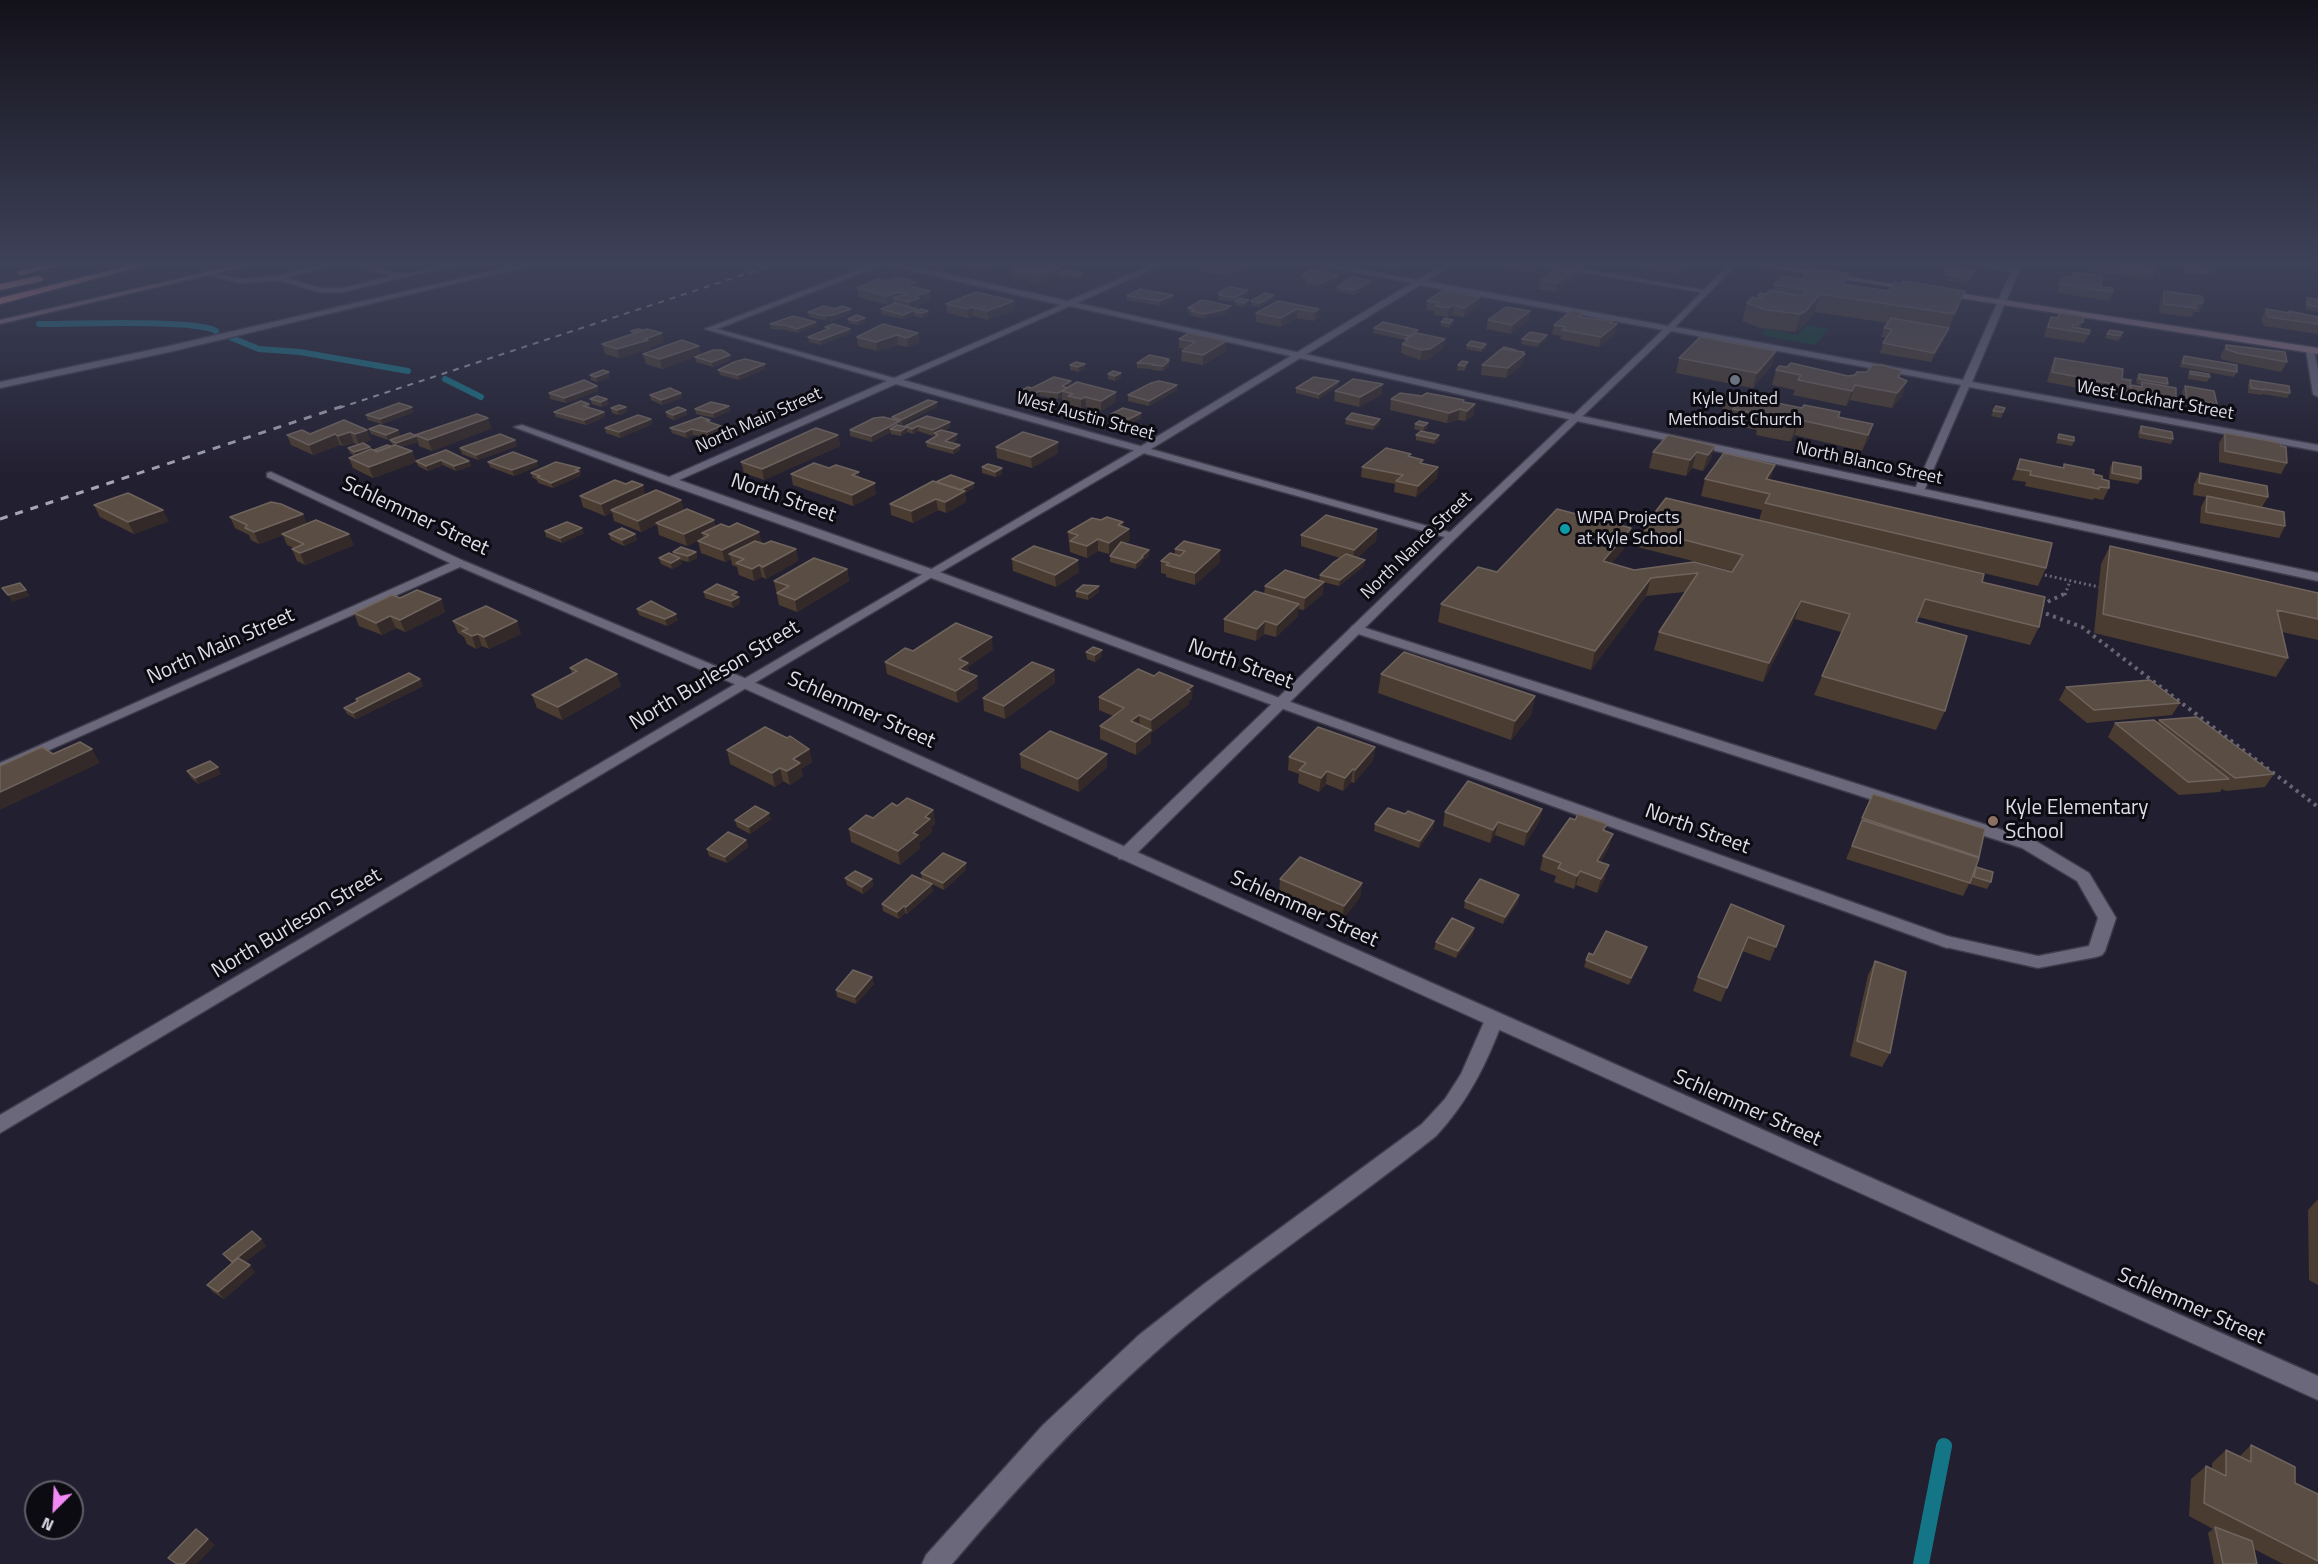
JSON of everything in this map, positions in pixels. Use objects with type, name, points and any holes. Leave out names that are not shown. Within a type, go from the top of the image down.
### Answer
[{"type":"main road","points":[[2223,336],[2314,350]]},
{"type":"street","points":[[0,386],[227,336]]},
{"type":"street","name":"West Austin Street","points":[[737,336],[1452,536]]},
{"type":"street","name":"North Main Street","points":[[668,481],[994,336]]},
{"type":"street","name":"North Blanco Street","points":[[1207,336],[2318,577]]},
{"type":"street","name":"North Burleson Street","points":[[0,1125],[1333,336]]},
{"type":"street","name":"North Nance Street","points":[[1125,855],[1452,536],[1663,336]]},
{"type":"street","name":"West Lockhart Street","points":[[1708,336],[2318,448]]},
{"type":"street","points":[[1919,491],[1986,336]]},
{"type":"street","points":[[2314,350],[2318,394]]},
{"type":"street","name":"North Street","points":[[519,427],[930,573],[1280,703],[1947,942],[2038,962],[2096,951],[2107,918],[2083,877],[2028,844],[1356,629]]},
{"type":"street","name":"Schlemmer Street","points":[[271,475],[460,563],[744,683],[2318,1388]]},
{"type":"street","name":"North Main Street","points":[[0,768],[460,563]]},
{"type":"street","points":[[935,1564],[993,1495],[1085,1401],[1179,1317],[1244,1265],[1404,1150],[1437,1123],[1451,1109],[1467,1084],[1494,1020]]},
{"type":"path","points":[[2040,574],[2098,588]]},
{"type":"path","points":[[2070,581],[2065,595],[2031,608],[2082,627],[2318,807]]},
{"type":"green space","points":[[1766,336],[1823,336],[1815,345]]},
{"type":"building","points":[[626,336],[654,336],[645,339],[648,340],[617,349],[602,344]]},
{"type":"building","points":[[810,336],[831,336],[820,340],[808,337]]},
{"type":"building","points":[[859,336],[894,336],[876,342],[857,337]]},
{"type":"building","points":[[1184,336],[1203,336],[1226,341],[1203,355],[1182,351],[1195,342],[1179,339]]},
{"type":"building","points":[[1411,336],[1431,336],[1445,339],[1430,349],[1422,350],[1402,344],[1408,340],[1405,339]]},
{"type":"building","points":[[1525,336],[1546,336],[1539,342],[1522,339]]},
{"type":"building","points":[[1888,336],[1944,336],[1934,353],[1883,343]]},
{"type":"building","points":[[1700,337],[1776,351],[1757,373],[1679,358]]},
{"type":"building","points":[[682,340],[699,346],[660,359],[643,354]]},
{"type":"building","points":[[1471,341],[1486,344],[1482,348],[1467,345]]},
{"type":"building","points":[[2226,345],[2285,352],[2287,362],[2237,353],[2226,349]]},
{"type":"building","points":[[1501,349],[1525,354],[1508,368],[1482,365]]},
{"type":"building","points":[[713,350],[722,350],[730,355],[712,362],[695,357]]},
{"type":"building","points":[[1149,355],[1169,359],[1166,360],[1169,361],[1163,366],[1137,363]]},
{"type":"building","points":[[2184,356],[2237,365],[2237,372],[2183,363]]},
{"type":"building","points":[[2055,358],[2123,369],[2122,379],[2131,380],[2130,387],[2052,372]]},
{"type":"building","points":[[745,359],[765,364],[738,375],[718,370],[734,362]]},
{"type":"building","points":[[1462,361],[1468,362],[1464,366],[1458,365]]},
{"type":"building","points":[[1076,362],[1085,364],[1078,367],[1070,365]]},
{"type":"building","points":[[1791,363],[1848,376],[1855,375],[1857,372],[1867,372],[1872,365],[1882,365],[1902,371],[1898,377],[1907,381],[1897,393],[1855,385],[1852,391],[1798,380],[1801,375],[1776,370],[1779,366],[1787,367]]},
{"type":"building","points":[[603,370],[609,372],[596,377],[590,375]]},
{"type":"building","points":[[1113,371],[1121,373],[1115,376],[1108,374]]},
{"type":"building","points":[[2190,371],[2209,374],[2210,377],[2190,374]]},
{"type":"building","points":[[2139,374],[2167,378],[2168,384],[2139,379]]},
{"type":"building","points":[[1054,377],[1071,381],[1062,386],[1067,388],[1058,393],[1039,391],[1031,396],[1018,392],[1028,387],[1032,388]]},
{"type":"building","points":[[1314,377],[1339,381],[1319,394],[1296,388]]},
{"type":"building","points":[[1353,379],[1383,384],[1360,397],[1335,391]]},
{"type":"building","points":[[584,380],[597,386],[564,398],[549,393]]},
{"type":"building","points":[[2250,380],[2289,386],[2290,393],[2251,388]]},
{"type":"building","points":[[1159,381],[1177,385],[1149,401],[1128,395],[1151,383]]},
{"type":"building","points":[[1077,382],[1116,392],[1101,401],[1068,396],[1073,394],[1062,391]]},
{"type":"building","points":[[2142,382],[2176,388],[2176,399],[2131,392],[2131,385],[2142,387]]},
{"type":"building","points":[[2185,386],[2214,391],[2217,404],[2187,400]]},
{"type":"building","points":[[670,388],[681,393],[661,400],[650,395]]},
{"type":"building","points":[[1400,393],[1422,396],[1427,393],[1475,404],[1467,411],[1460,409],[1449,413],[1391,399]]},
{"type":"building","points":[[1731,394],[1802,408],[1804,405],[1840,412],[1838,417],[1873,424],[1868,435],[1796,419],[1799,421],[1796,425],[1791,425],[1761,419],[1763,415],[1733,409],[1736,406],[1724,403]]},
{"type":"building","points":[[597,396],[607,399],[601,402],[590,399]]},
{"type":"building","points":[[928,400],[937,402],[901,420],[892,417]]},
{"type":"building","points":[[581,401],[589,404],[583,406],[604,412],[584,420],[554,412]]},
{"type":"building","points":[[711,402],[729,406],[713,413],[695,409]]},
{"type":"building","points":[[399,403],[412,407],[380,419],[366,415]]},
{"type":"building","points":[[619,405],[626,407],[617,410],[611,408]]},
{"type":"building","points":[[1996,406],[2005,408],[2003,412],[1993,411]]},
{"type":"building","points":[[678,407],[686,410],[673,415],[666,412]]},
{"type":"building","points":[[1123,408],[1141,413],[1129,419],[1111,414]]},
{"type":"building","points":[[1352,413],[1380,419],[1374,425],[1346,419]]},
{"type":"building","points":[[477,414],[488,418],[428,440],[415,435]]},
{"type":"building","points":[[638,415],[651,419],[619,432],[605,428]]},
{"type":"building","points":[[927,416],[950,422],[933,430],[918,426],[912,429],[905,426]]},
{"type":"building","points":[[701,417],[721,426],[707,432],[692,429],[685,432],[670,428]]},
{"type":"building","points":[[883,417],[900,421],[871,436],[850,430],[874,418]]},
{"type":"building","points":[[344,420],[367,430],[355,434],[350,432],[338,436],[335,434],[309,445],[287,435],[302,430],[310,434]]},
{"type":"building","points":[[1419,421],[1428,423],[1424,426],[1415,424]]},
{"type":"building","points":[[380,425],[398,430],[386,435],[369,429]]},
{"type":"building","points":[[897,425],[907,427],[901,431],[890,429]]},
{"type":"building","points":[[2141,426],[2172,432],[2173,439],[2141,433]]},
{"type":"building","points":[[816,428],[838,435],[762,469],[741,462]]},
{"type":"building","points":[[941,430],[957,434],[945,441],[960,445],[953,449],[926,442],[938,435],[934,433]]},
{"type":"building","points":[[1421,431],[1439,435],[1435,439],[1416,435]]},
{"type":"building","points":[[1023,432],[1058,442],[1031,457],[996,447]]},
{"type":"building","points":[[410,433],[416,436],[396,443],[390,440]]},
{"type":"building","points":[[2225,433],[2280,443],[2281,446],[2286,447],[2287,463],[2225,451]]},
{"type":"building","points":[[500,434],[515,440],[476,455],[460,448]]},
{"type":"building","points":[[2059,434],[2074,437],[2074,441],[2058,438]]},
{"type":"building","points":[[1668,435],[1715,446],[1708,455],[1697,452],[1690,460],[1653,452]]},
{"type":"building","points":[[363,443],[370,447],[354,452],[348,448]]},
{"type":"building","points":[[387,445],[391,446],[378,451],[374,450]]},
{"type":"building","points":[[395,445],[412,451],[369,467],[349,458],[371,449],[377,452]]},
{"type":"building","points":[[1386,448],[1411,454],[1408,456],[1423,460],[1420,463],[1438,467],[1418,486],[1396,481],[1403,475],[1362,467]]},
{"type":"building","points":[[446,450],[469,461],[454,466],[441,460],[426,466],[416,461]]},
{"type":"building","points":[[513,452],[537,461],[512,470],[488,462]]},
{"type":"building","points":[[1724,453],[1775,465],[1766,479],[2052,543],[2046,568],[1765,503],[1770,494],[1705,479]]},
{"type":"building","points":[[2020,459],[2064,468],[2064,464],[2094,470],[2093,474],[2109,481],[2109,488],[2099,487],[2099,489],[2030,475],[2031,471],[2017,469]]},
{"type":"building","points":[[556,462],[580,468],[575,470],[579,471],[551,483],[531,473]]},
{"type":"building","points":[[2113,462],[2141,467],[2141,479],[2112,473]]},
{"type":"building","points":[[814,463],[829,468],[836,465],[859,472],[852,475],[875,483],[852,495],[791,474]]},
{"type":"building","points":[[988,464],[1002,468],[995,472],[982,467]]},
{"type":"building","points":[[2200,473],[2267,486],[2268,497],[2199,483]]},
{"type":"building","points":[[951,475],[974,483],[960,490],[936,482]]},
{"type":"building","points":[[615,480],[626,484],[632,481],[643,485],[601,504],[580,496]]},
{"type":"building","points":[[933,481],[965,491],[945,502],[936,499],[911,511],[890,504]]},
{"type":"building","points":[[656,490],[681,500],[638,521],[611,510]]},
{"type":"building","points":[[128,493],[163,510],[128,522],[94,505]]},
{"type":"building","points":[[2207,496],[2284,512],[2285,526],[2206,512]]},
{"type":"building","points":[[1666,498],[1984,574],[1982,582],[2045,597],[2039,627],[1925,599],[1916,622],[1967,636],[1945,711],[1822,676],[1850,614],[1801,601],[1769,663],[1659,632],[1698,573],[1651,578],[1595,651],[1441,604],[1478,567],[1497,572],[1557,509],[1631,528],[1603,561],[1634,570],[1694,562],[1732,572],[1743,555],[1642,529]]},
{"type":"building","points":[[271,502],[303,514],[254,532],[245,528],[247,525],[230,517]]},
{"type":"building","points":[[687,509],[714,520],[684,534],[656,523]]},
{"type":"building","points":[[1326,515],[1377,529],[1354,550],[1301,535]]},
{"type":"building","points":[[1107,517],[1123,522],[1118,525],[1129,529],[1109,543],[1098,539],[1087,546],[1070,541],[1078,535],[1068,532],[1092,518],[1101,520]]},
{"type":"building","points":[[316,520],[349,534],[300,553],[292,549],[304,544],[282,534]]},
{"type":"building","points":[[567,522],[582,528],[560,538],[545,531]]},
{"type":"building","points":[[737,523],[759,532],[722,550],[698,541],[709,535],[702,533],[721,524],[729,527]]},
{"type":"building","points":[[622,528],[635,534],[622,540],[609,534]]},
{"type":"building","points":[[755,541],[764,544],[771,541],[796,549],[763,567],[759,565],[752,569],[736,563],[744,559],[729,554]]},
{"type":"building","points":[[1184,541],[1220,550],[1195,573],[1166,565],[1169,563],[1161,561],[1170,553],[1180,556],[1185,551],[1175,549]]},
{"type":"building","points":[[1121,542],[1149,550],[1136,563],[1110,556]]},
{"type":"building","points":[[1034,546],[1078,560],[1055,575],[1012,559]]},
{"type":"building","points":[[2110,546],[2318,593],[2318,619],[2277,610],[2288,658],[2103,614]]},
{"type":"building","points":[[681,547],[696,552],[688,556],[673,552]]},
{"type":"building","points":[[669,553],[680,558],[671,563],[659,558]]},
{"type":"building","points":[[1346,554],[1365,560],[1340,580],[1320,575],[1334,562]]},
{"type":"building","points":[[814,558],[847,569],[795,600],[777,593],[789,586],[774,581]]},
{"type":"building","points":[[1285,570],[1324,582],[1305,598],[1265,586]]},
{"type":"building","points":[[20,583],[26,590],[8,595],[2,588]]},
{"type":"building","points":[[717,584],[737,592],[732,595],[739,597],[731,601],[704,592]]},
{"type":"building","points":[[1083,585],[1099,586],[1088,594],[1076,591]]},
{"type":"building","points":[[417,590],[441,599],[400,620],[390,616],[376,623],[354,613],[392,595],[400,598]]},
{"type":"building","points":[[1255,591],[1299,604],[1277,625],[1265,621],[1257,629],[1224,619]]},
{"type":"building","points":[[651,601],[676,614],[665,619],[637,609]]},
{"type":"building","points":[[486,606],[517,621],[484,637],[478,634],[472,636],[462,631],[468,629],[453,621]]},
{"type":"building","points":[[956,623],[992,637],[959,659],[968,663],[959,669],[977,676],[956,691],[885,662],[905,648],[913,651]]},
{"type":"building","points":[[1093,647],[1102,650],[1095,655],[1086,652]]},
{"type":"building","points":[[1404,652],[1535,696],[1515,721],[1381,674]]},
{"type":"building","points":[[586,659],[617,674],[558,707],[532,695],[577,671],[570,668]]},
{"type":"building","points":[[1032,662],[1054,670],[1004,706],[983,698]]},
{"type":"building","points":[[1138,669],[1154,676],[1159,672],[1193,686],[1187,690],[1190,691],[1151,720],[1139,715],[1131,721],[1151,730],[1136,742],[1100,726],[1124,708],[1099,697]]},
{"type":"building","points":[[409,673],[420,679],[353,713],[344,708],[358,701],[356,699]]},
{"type":"building","points":[[2150,680],[2180,703],[2094,710],[2066,687]]},
{"type":"building","points":[[2197,717],[2274,774],[2235,778],[2159,720]]},
{"type":"building","points":[[2154,720],[2229,779],[2188,782],[2115,723]]},
{"type":"building","points":[[765,727],[787,738],[790,736],[809,749],[793,759],[800,763],[787,771],[780,768],[772,773],[727,750]]},
{"type":"building","points":[[1318,727],[1375,747],[1345,778],[1327,771],[1321,778],[1299,770],[1306,763],[1289,757]]},
{"type":"building","points":[[1050,731],[1107,754],[1078,779],[1020,754]]},
{"type":"building","points":[[80,742],[92,749],[0,792],[0,766],[42,747],[53,754]]},
{"type":"building","points":[[210,761],[218,767],[195,778],[187,771]]},
{"type":"building","points":[[1468,781],[1542,809],[1527,832],[1498,822],[1493,830],[1445,812]]},
{"type":"building","points":[[1873,794],[1985,829],[1979,857],[1862,818]]},
{"type":"building","points":[[907,798],[933,810],[925,817],[930,819],[913,833],[918,835],[898,851],[849,829],[866,815],[873,818],[892,803],[897,806]]},
{"type":"building","points":[[755,806],[769,813],[749,827],[735,820]]},
{"type":"building","points":[[1388,808],[1405,814],[1408,811],[1434,821],[1420,841],[1375,824]]},
{"type":"building","points":[[1578,814],[1607,824],[1603,830],[1613,834],[1597,861],[1609,865],[1601,879],[1580,871],[1577,876],[1558,868],[1561,863],[1543,856],[1570,818],[1575,820]]},
{"type":"building","points":[[1862,820],[1979,858],[1970,883],[1852,846]]},
{"type":"building","points":[[728,832],[746,840],[725,857],[707,849]]},
{"type":"building","points":[[943,853],[966,863],[943,883],[921,873]]},
{"type":"building","points":[[1300,857],[1362,883],[1344,906],[1280,879]]},
{"type":"building","points":[[1976,867],[1993,872],[1991,882],[1974,877]]},
{"type":"building","points":[[855,871],[872,879],[862,887],[845,878]]},
{"type":"building","points":[[912,875],[932,884],[897,912],[882,904]]},
{"type":"building","points":[[1480,879],[1519,895],[1505,917],[1465,901]]},
{"type":"building","points":[[1731,904],[1784,926],[1776,947],[1748,937],[1727,988],[1698,977]]},
{"type":"building","points":[[1452,918],[1474,928],[1458,951],[1436,942]]},
{"type":"building","points":[[1606,931],[1647,947],[1631,978],[1586,960],[1589,953],[1593,955]]},
{"type":"building","points":[[1875,961],[1906,972],[1890,1053],[1857,1041]]},
{"type":"building","points":[[853,970],[872,977],[855,997],[836,990]]},
{"type":"building","points":[[252,1231],[261,1239],[232,1262],[223,1254]]},
{"type":"building","points":[[238,1258],[250,1265],[218,1292],[207,1285]]},
{"type":"building","points":[[2251,1445],[2295,1467],[2295,1483],[2318,1494],[2318,1561],[2204,1503],[2206,1466],[2226,1476],[2226,1450],[2251,1462]]},
{"type":"building","points":[[2215,1527],[2252,1541],[2257,1564],[2223,1564]]},
{"type":"building","points":[[196,1529],[208,1539],[184,1564],[177,1564],[168,1558]]},
{"type":"waterway","points":[[232,338],[259,349],[300,352],[408,371]]},
{"type":"waterway","points":[[445,379],[481,397]]},
{"type":"waterway","points":[[1921,1564],[1944,1446]]},
{"type":"railway","points":[[339,408],[558,336]]},
{"type":"railway","points":[[0,519],[343,406]]},
{"type":"place","name":"Kyle United Methodist Church","points":[[1735,380]]},
{"type":"place","name":"WPA Projects at Kyle School","points":[[1565,529]]},
{"type":"place","name":"Kyle Elementary School","points":[[1993,821]]}]
